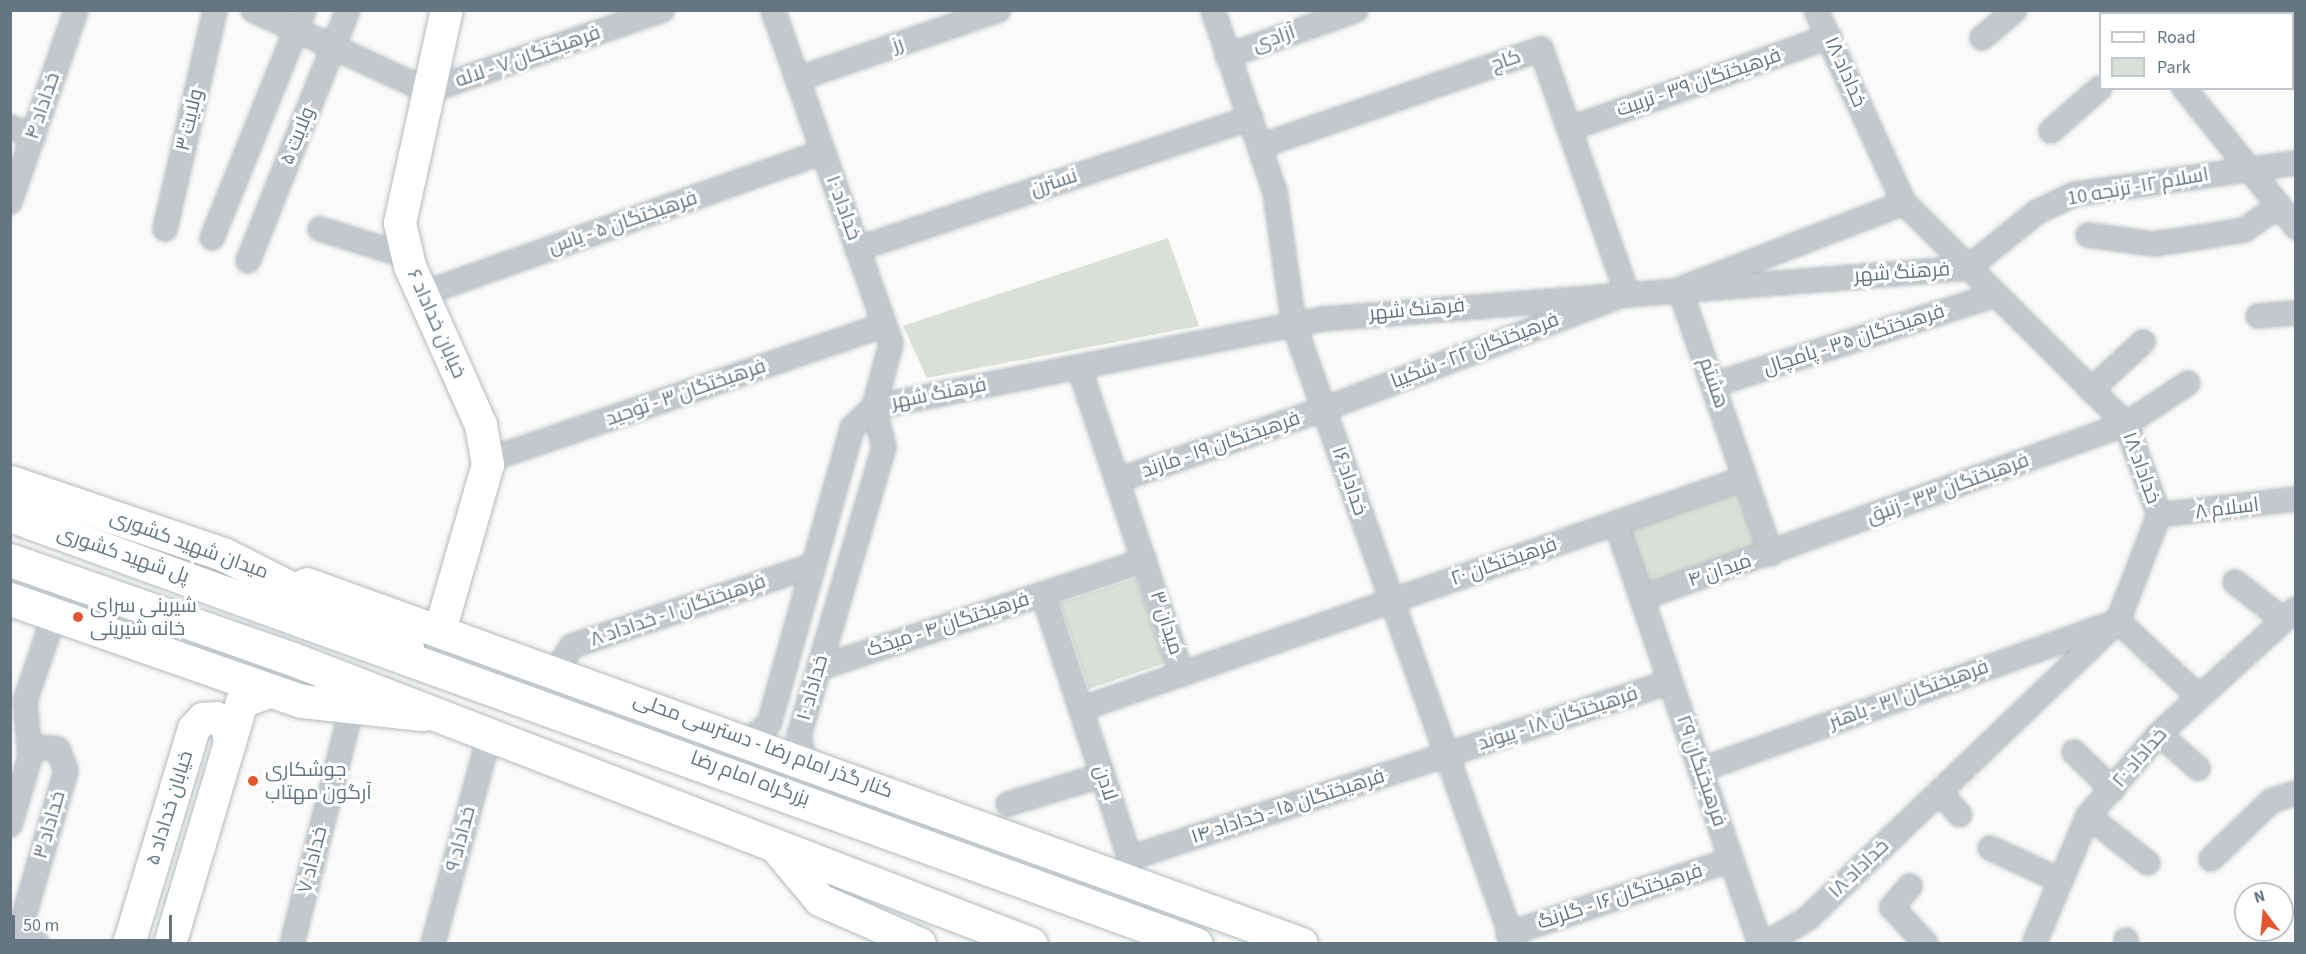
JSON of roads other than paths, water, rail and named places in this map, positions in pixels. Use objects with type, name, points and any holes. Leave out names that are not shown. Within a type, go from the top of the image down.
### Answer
[{"type":"main road","name":"خیابان خداداد ۶","points":[[440,631],[485,493],[488,460],[481,425],[407,256],[402,204],[447,10]]},
{"type":"main road","name":"میدان شهید کشوری","points":[[10,482],[223,554],[456,673]]},
{"type":"main road","name":"پل شهید کشوری","points":[[10,515],[303,618]]},
{"type":"main road","name":"کنار گذر امام رضا - دسترسی محلی","points":[[223,554],[964,818],[1302,944]]},
{"type":"main road","points":[[10,561],[290,658],[1031,944]]},
{"type":"main road","points":[[10,599],[302,701],[438,716]]},
{"type":"main road","name":"بزرگراه امام رضا","points":[[303,618],[1196,944]]},
{"type":"main road","name":"خیابان خداداد ۵","points":[[170,944],[242,702],[272,691]]},
{"type":"main road","name":"خیابان خداداد ۵","points":[[129,944],[194,729],[203,719],[222,720],[230,743]]},
{"type":"main road","points":[[615,731],[730,754],[885,808],[964,818]]},
{"type":"main road","points":[[775,846],[827,905],[920,944]]},
{"type":"street","name":"خداداد ۴","points":[[10,202],[76,10]]},
{"type":"street","name":"ولایت ۳","points":[[165,229],[215,10]]},
{"type":"street","points":[[253,10],[300,19],[334,44],[428,91]]},
{"type":"street","name":"ولایت ۵","points":[[248,261],[348,10]]},
{"type":"street","name":"فرهیختگان ۷ - لاله","points":[[428,91],[662,10]]},
{"type":"street","name":"خداداد ۱۰","points":[[748,741],[769,724],[852,428],[874,407],[891,353],[885,325],[773,10]]},
{"type":"street","name":"رز","points":[[797,79],[998,10]]},
{"type":"street","name":"خداداد ۱۶","points":[[1213,10],[1227,56],[1261,146],[1278,207],[1294,325],[1511,939]]},
{"type":"street","name":"آزادی","points":[[1227,56],[1356,10]]},
{"type":"street","name":"خداداد ۱۸","points":[[1765,944],[1807,919],[2118,621],[2159,515],[2126,424],[1904,203],[1816,10]]},
{"type":"street","points":[[1982,38],[2015,10]]},
{"type":"street","points":[[212,238],[300,19]]},
{"type":"street","name":"فرهیختگان ۳۹ - تربیت","points":[[1569,129],[1829,37]]},
{"type":"street","name":"کاج","points":[[1261,146],[1541,49],[1627,293]]},
{"type":"street","points":[[2051,131],[2099,89]]},
{"type":"street","points":[[2193,91],[2249,169],[2295,227]]},
{"type":"street","name":"نسترن","points":[[857,249],[1251,118]]},
{"type":"street","points":[[10,127],[33,136]]},
{"type":"street","name":"فرهیختگان ۵ - یاس","points":[[422,294],[823,152]]},
{"type":"street","name":"اسلام ۱۲- ترنجه 10","points":[[1968,268],[2037,212],[2075,195],[2295,163]]},
{"type":"street","points":[[1680,289],[1904,203]]},
{"type":"street","points":[[2088,235],[2154,244],[2202,237],[2244,230],[2279,206]]},
{"type":"street","points":[[320,229],[407,256]]},
{"type":"street","name":"فرهنگ شهر","points":[[874,407],[1294,325],[1627,293],[1968,268]]},
{"type":"street","name":"هشتم","points":[[1680,289],[1745,478]]},
{"type":"street","name":"فرهیختگان ۲۲ - شکیبا","points":[[1324,410],[1627,293]]},
{"type":"street","name":"فرهیختگان ۳۵ - پامچال","points":[[1713,385],[1995,295]]},
{"type":"street","points":[[2259,316],[2295,313]]},
{"type":"street","name":"فرهیختگان ۳ - توحید","points":[[488,460],[885,325]]},
{"type":"street","points":[[2091,390],[2143,342]]},
{"type":"street","name":"میدان ۳","points":[[1079,367],[1182,674],[1081,709]]},
{"type":"street","name":"فرهیختگان ۳۳ - زنبق","points":[[1771,554],[2126,424],[2188,382]]},
{"type":"street","name":"خداداد ۱۰","points":[[804,761],[798,742],[884,447],[874,407]]},
{"type":"street","name":"فرهیختگان ۱۹ - مازند","points":[[1118,480],[1324,410]]},
{"type":"street","points":[[1642,598],[1616,523],[1745,478]]},
{"type":"street","name":"میدان ۴","points":[[1642,598],[1771,554],[1745,478]]},
{"type":"street","name":"اسلام ۸","points":[[2159,515],[2295,499]]},
{"type":"street","name":"فرهیختگان ۲۰","points":[[1182,674],[1616,523]]},
{"type":"street","points":[[1081,709],[1042,594],[1145,560]]},
{"type":"street","name":"فرهیختگان ۱ - خداداد ۸","points":[[555,672],[572,646],[814,565]]},
{"type":"street","points":[[2235,582],[2288,613]]},
{"type":"street","name":"فرهیختگان ۴ - میخک","points":[[819,668],[1042,594]]},
{"type":"street","name":"فرهیختگان ۲۹","points":[[1642,598],[1760,944]]},
{"type":"street","name":"خداداد ۲۰","points":[[2034,944],[2057,879],[2088,816],[2113,790],[2158,734],[2288,613]]},
{"type":"street","name":"خداداد ۳","points":[[10,825],[30,757],[25,701],[55,614]]},
{"type":"street","points":[[2118,621],[2198,696]]},
{"type":"street","name":"فرهیختگان ۳۱ - باهنر","points":[[1700,770],[2118,621]]},
{"type":"street","name":"فرهیختگان ۱۸ - پیوند","points":[[1445,755],[1671,682]]},
{"type":"street","name":"خداداد ۷","points":[[292,944],[352,707]]},
{"type":"street","name":"لادن","points":[[1081,709],[1130,858]]},
{"type":"street","points":[[2158,734],[2198,768]]},
{"type":"street","name":"خداداد ۹","points":[[433,944],[489,735]]},
{"type":"street","name":"خداداد ۳","points":[[30,757],[39,747],[52,746],[63,753],[67,765],[23,919],[10,932],[38,944]]},
{"type":"street","points":[[2074,752],[2113,790]]},
{"type":"street","name":"فرهیختگان ۱۵ - خداداد ۱۴","points":[[1130,858],[1445,755]]},
{"type":"street","points":[[1008,804],[1102,775]]},
{"type":"street","points":[[1940,792],[1960,815]]},
{"type":"street","points":[[2211,859],[2271,801],[2295,793]]},
{"type":"street","points":[[2088,816],[2148,863]]},
{"type":"street","points":[[1990,848],[2057,879]]},
{"type":"street","name":"فرهیختگان ۱۶ - گلرنگ","points":[[1511,939],[1731,861]]},
{"type":"street","points":[[1910,886],[1892,907],[1926,944]]},
{"type":"place","name":"شیرینی سرای خانه شیرینی","points":[[78,617]]},
{"type":"place","name":"جوشکاری آرگون مهتاب","points":[[253,781]]}]
